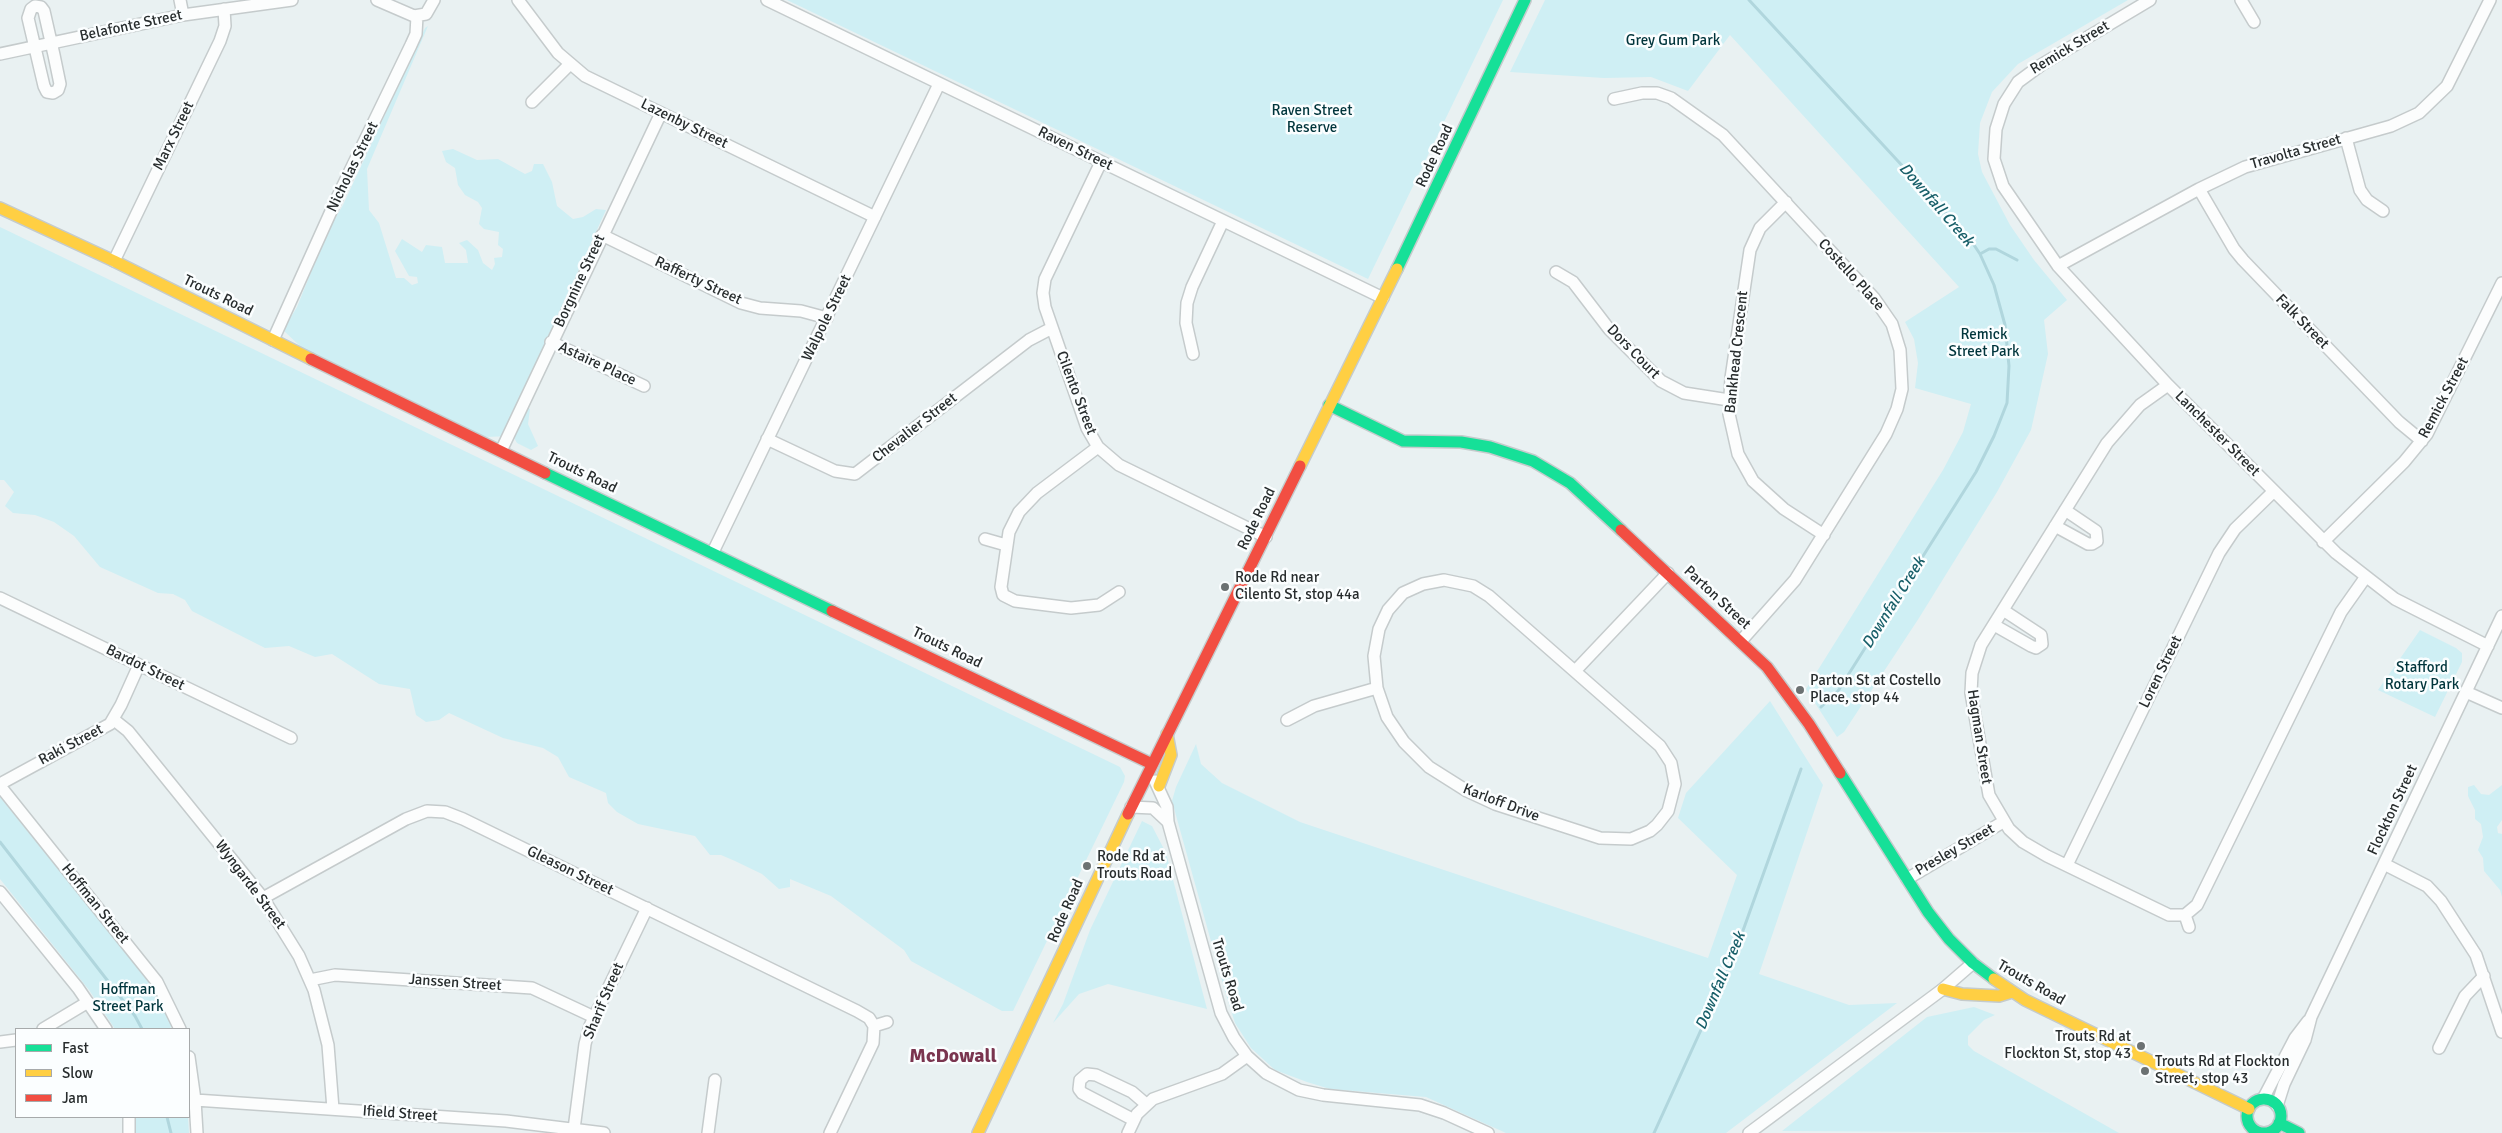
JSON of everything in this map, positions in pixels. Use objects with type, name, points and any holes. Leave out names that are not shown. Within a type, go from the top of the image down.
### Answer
[{"type":"street","points":[[180,0],[183,15]]},
{"type":"street","name":"Belafonte Street","points":[[0,54],[183,15],[292,0]]},
{"type":"street","points":[[377,0],[416,16],[428,12],[434,0]]},
{"type":"street","name":"Lazenby Street","points":[[518,0],[552,46],[569,65],[593,81],[661,112],[875,217]]},
{"type":"street","name":"Raven Street","points":[[767,0],[1383,298]]},
{"type":"street","name":"Rode Road","points":[[978,1133],[1131,806],[1383,298],[1525,0]]},
{"type":"street","name":"Remick Street","points":[[1996,168],[1994,144],[1999,115],[2009,94],[2018,82],[2041,65],[2150,0]]},
{"type":"street","points":[[2241,0],[2254,22]]},
{"type":"street","name":"Travolta Street","points":[[2058,266],[2199,189],[2264,160],[2408,119],[2435,100],[2448,86],[2490,0]]},
{"type":"street","points":[[35,6],[40,7],[44,11],[60,84],[58,90],[53,93],[47,92],[44,86],[34,46],[28,18],[29,12],[35,6]]},
{"type":"street","name":"Marx Street","points":[[114,261],[220,41],[225,26],[224,8]]},
{"type":"street","name":"Nicholas Street","points":[[273,340],[337,198],[416,34],[416,16]]},
{"type":"street","points":[[532,102],[569,65]]},
{"type":"street","name":"Walpole Street","points":[[713,552],[939,84]]},
{"type":"street","name":"Costello Place","points":[[1614,99],[1651,92],[1671,98],[1724,136],[1884,311],[1897,337],[1902,363],[1902,389],[1893,420],[1824,535],[1786,593],[1741,641]]},
{"type":"street","name":"Borgnine Street","points":[[501,451],[661,112]]},
{"type":"street","points":[[2346,138],[2360,190],[2367,200],[2383,211]]},
{"type":"street","name":"Cilento Street","points":[[1101,162],[1045,279],[1043,301],[1087,428],[1098,447],[1110,459],[1126,469],[1266,537]]},
{"type":"street","name":"Lanchester Street","points":[[1996,168],[2011,199],[2058,266],[2168,385],[2323,542],[2366,578],[2404,604],[2488,646]]},
{"type":"street","name":"Falk Street","points":[[2199,189],[2243,260],[2399,422],[2422,441]]},
{"type":"street","name":"Bankhead Crescent","points":[[1786,202],[1760,228],[1750,250],[1729,400],[1734,441],[1745,468],[1754,480],[1784,509],[1824,535]]},
{"type":"street","name":"Trouts Road","points":[[0,208],[114,261],[501,451],[713,552],[1150,769],[1159,786],[1166,807],[1168,822],[1222,1013],[1234,1038],[1247,1056],[1266,1073],[1299,1090],[1323,1095],[1420,1105],[1444,1113],[1488,1133]]},
{"type":"street","points":[[1193,354],[1186,323],[1187,303],[1192,287],[1223,221]]},
{"type":"street","name":"Rafferty Street","points":[[602,235],[741,303],[760,308],[801,311],[827,318]]},
{"type":"street","name":"Dors Court","points":[[1556,272],[1573,282],[1614,334],[1661,381],[1684,393],[1729,400]]},
{"type":"street","name":"Remick Street","points":[[2323,542],[2404,462],[2422,441],[2432,426],[2502,283]]},
{"type":"street","name":"Chevalier Street","points":[[767,439],[835,471],[856,474],[1029,340],[1052,328]]},
{"type":"street","name":"Astaire Place","points":[[551,342],[644,386]]},
{"type":"street","name":"Hagman Street","points":[[2168,385],[2140,405],[2115,431],[1981,645],[1975,662],[1971,693],[1986,784],[1992,804],[2003,822],[2023,842],[2169,915],[2187,921],[2197,905],[2341,612],[2366,578]]},
{"type":"street","name":"Parton Street","points":[[1329,405],[1402,441],[1476,444],[1504,451],[1540,464],[1582,493],[1767,667],[1792,700],[1938,925],[1973,963]]},
{"type":"street","points":[[1098,447],[1023,506],[1012,524],[1006,545],[1001,587],[1003,595],[1010,600],[1058,608],[1080,608],[1099,605],[1119,592]]},
{"type":"street","name":"Loren Street","points":[[2067,865],[2219,553],[2235,530],[2274,491]]},
{"type":"street","points":[[2055,526],[2088,544],[2097,541],[2096,531],[2065,510]]},
{"type":"street","points":[[985,539],[1006,545]]},
{"type":"street","points":[[1576,670],[1668,573]]},
{"type":"street","name":"Karloff Drive","points":[[1444,580],[1464,583],[1482,590],[1576,670],[1660,746],[1671,763],[1675,784],[1672,802],[1661,821],[1641,836],[1621,840],[1600,838],[1495,804],[1454,784],[1429,767],[1404,742],[1387,718],[1374,672],[1376,640],[1382,619],[1399,597],[1413,588],[1444,580]]},
{"type":"street","name":"Bardot Street","points":[[0,598],[291,738]]},
{"type":"street","points":[[1994,625],[2034,648],[2042,644],[2041,635],[2003,610]]},
{"type":"street","name":"Flockton Street","points":[[2277,1106],[2284,1084],[2305,1040],[2312,1017],[2502,616]]},
{"type":"street","name":"Raki Street","points":[[0,785],[97,732],[113,720],[139,665]]},
{"type":"street","points":[[1287,720],[1314,706],[1377,688]]},
{"type":"street","points":[[2466,692],[2502,708]]},
{"type":"street","name":"Wyngarde Street","points":[[113,720],[128,731],[263,898],[278,920],[310,980],[328,1045],[333,1109]]},
{"type":"street","points":[[1159,786],[1171,756],[1167,734]]},
{"type":"street","name":"Hoffman Street","points":[[0,785],[157,982],[180,1028]]},
{"type":"street","points":[[1131,806],[1153,808],[1168,822]]},
{"type":"street","name":"Gleason Street","points":[[263,898],[406,819],[435,810],[463,819],[864,1014],[874,1026]]},
{"type":"street","name":"Presley Street","points":[[1907,879],[2003,822]]},
{"type":"street","points":[[2384,864],[2427,886],[2436,894],[2470,946],[2484,976],[2502,1032]]},
{"type":"street","points":[[0,892],[88,1002],[105,1028]]},
{"type":"street","name":"Sharif Street","points":[[574,1129],[585,1044],[594,1017],[647,908]]},
{"type":"street","points":[[1749,1133],[1943,989],[1973,963]]},
{"type":"street","name":"Trouts Road","points":[[1973,963],[2012,992],[2248,1109]]},
{"type":"street","name":"Janssen Street","points":[[310,980],[334,975],[532,988],[594,1017]]},
{"type":"street","points":[[2439,1048],[2465,996],[2484,976]]},
{"type":"street","points":[[1943,989],[1962,994],[1999,996],[2012,992]]},
{"type":"street","points":[[45,1028],[88,1002]]},
{"type":"street","name":"Flockton Street","points":[[2263,1099],[2295,1038],[2312,1017]]},
{"type":"street","points":[[830,1133],[873,1043],[874,1026],[887,1022]]},
{"type":"street","points":[[0,1042],[15,1040]]},
{"type":"street","points":[[1128,1133],[1134,1120],[1146,1104],[1161,1095],[1222,1074],[1247,1056]]},
{"type":"street","points":[[190,1063],[196,1100],[197,1133]]},
{"type":"street","points":[[1134,1120],[1082,1093],[1079,1089],[1080,1080],[1086,1074],[1096,1075],[1132,1092],[1146,1104]]},
{"type":"street","points":[[708,1133],[715,1080]]},
{"type":"street","points":[[2263,1099],[2277,1106],[2280,1114],[2278,1123],[2273,1130],[2264,1133],[2250,1130],[2247,1118],[2248,1109],[2254,1102],[2263,1099]]},
{"type":"street","name":"Ifield Street","points":[[196,1100],[333,1109],[604,1133]]},
{"type":"street","points":[[128,1118],[129,1133]]},
{"type":"street","points":[[2278,1123],[2299,1133]]},
{"type":"green space","name":"Raven Street Reserve","points":[[787,0],[1503,0],[1368,279]]},
{"type":"green space","name":"Remick Street Park","points":[[1545,0],[2128,0],[2018,64],[1992,92],[1980,123],[1978,154],[1982,172],[2010,225],[2034,260],[2067,300],[2044,320],[2048,354],[2031,430],[1997,492],[1919,618],[1844,732],[1837,737],[1806,689],[1943,470],[1963,432],[1971,404],[1915,388],[1918,363],[1914,339],[1905,322],[1959,287],[1730,35],[1688,91],[1651,77],[1604,78],[1510,72]]},
{"type":"green space","points":[[428,26],[367,169],[369,210],[379,223],[396,278],[404,278],[412,285],[418,283],[417,277],[409,276],[395,251],[402,239],[422,252],[426,245],[442,247],[445,263],[468,263],[466,250],[459,243],[467,240],[478,250],[483,263],[492,270],[495,264],[494,258],[502,257],[503,249],[498,245],[499,232],[484,229],[479,224],[482,208],[478,202],[465,195],[458,185],[455,168],[446,162],[442,151],[453,149],[477,160],[498,159],[525,174],[532,171],[534,164],[543,164],[552,182],[557,206],[573,219],[583,217],[596,209],[606,210],[519,401],[530,409],[528,424],[538,446],[531,450],[517,443],[513,436],[484,437],[301,347],[283,330],[297,307],[327,232],[343,205],[425,28]]},
{"type":"green space","points":[[0,227],[1120,767],[1125,776],[1124,782],[1013,1011],[1002,1011],[911,961],[904,950],[831,896],[790,879],[790,887],[779,889],[762,874],[721,855],[710,855],[695,836],[638,824],[617,812],[608,803],[606,793],[569,777],[558,757],[543,748],[503,738],[449,713],[439,720],[426,722],[416,715],[410,689],[379,684],[332,654],[315,657],[289,646],[265,648],[192,611],[185,600],[173,594],[158,593],[100,567],[74,536],[54,522],[35,515],[13,513],[5,506],[14,492],[4,480],[0,480]]},
{"type":"green space","name":"Stafford Rotary Park","points":[[2420,630],[2456,648],[2462,653],[2462,662],[2435,717],[2378,690]]},
{"type":"green space","points":[[1770,701],[1823,785],[1759,974],[1849,1005],[1897,1003],[1726,1133],[1506,1133],[1426,1097],[1330,1089],[1275,1070],[1251,1048],[1235,1023],[1172,801],[1176,787],[1196,744],[1201,764],[1222,783],[1300,822],[1708,958],[1737,875],[1678,818],[1686,793]]},
{"type":"green space","points":[[2474,785],[2481,794],[2489,795],[2502,785],[2502,820],[2497,827],[2498,833],[2502,834],[2502,897],[2500,890],[2484,871],[2483,858],[2478,850],[2483,837],[2481,824],[2475,819],[2475,810],[2468,796],[2468,787]]},
{"type":"green space","name":"Hoffman Street Park","points":[[0,797],[161,996],[172,1023],[170,1028],[114,1028],[89,990],[0,879]]},
{"type":"green space","points":[[1142,821],[1152,826],[1166,853],[1207,1009],[1108,984],[1079,994],[1053,1023],[1063,1004],[1090,930]]},
{"type":"green space","points":[[1974,1007],[1995,1015],[1984,1020],[1968,1036],[1968,1045],[1974,1051],[2119,1133],[1782,1131],[1927,1017]]},
{"type":"green space","points":[[136,1118],[188,1118],[189,1133],[136,1133]]},
{"type":"waterway","name":"Downfall Creek","points":[[1749,0],[1970,239],[1980,254],[1994,285],[2005,325],[2009,366],[2007,403],[1994,436],[1976,472],[1838,691],[1821,707]]},
{"type":"waterway","points":[[1980,254],[1989,249],[1996,249],[2017,260]]},
{"type":"waterway","name":"Downfall Creek","points":[[1654,1133],[1731,964],[1801,769]]},
{"type":"waterway","points":[[0,842],[135,1016],[141,1028]]},
{"type":"waterway","points":[[167,1118],[171,1133]]},
{"type":"traffic: fast","points":[[1397,269],[1525,0]]},
{"type":"traffic: fast","points":[[1329,405],[1403,441],[1461,442],[1490,447],[1533,461],[1570,483],[1621,530]]},
{"type":"traffic: fast","points":[[545,473],[832,611]]},
{"type":"traffic: fast","points":[[1840,773],[1928,912],[1949,939],[1973,963],[1994,979]]},
{"type":"traffic: fast","points":[[2264,1099],[2276,1104],[2281,1116],[2276,1128],[2264,1133],[2252,1128],[2247,1116],[2252,1104],[2264,1099]]},
{"type":"traffic: fast","points":[[2279,1123],[2299,1133]]},
{"type":"traffic: slow","points":[[0,208],[114,261],[311,359]]},
{"type":"traffic: slow","points":[[1300,466],[1397,269]]},
{"type":"traffic: slow","points":[[1159,786],[1171,755],[1167,734]]},
{"type":"traffic: slow","points":[[978,1133],[1128,814]]},
{"type":"traffic: slow","points":[[1994,979],[2025,1000],[2249,1109]]},
{"type":"traffic: slow","points":[[1943,989],[1962,994],[1999,996],[2012,992]]},
{"type":"traffic: jam","points":[[311,359],[545,473]]},
{"type":"traffic: jam","points":[[1128,814],[1300,466]]},
{"type":"traffic: jam","points":[[1621,530],[1767,667],[1809,724],[1840,773]]},
{"type":"traffic: jam","points":[[832,611],[1152,764]]},
{"type":"place","name":"Rode Rd near Cilento St, stop 44a","points":[[1225,587]]},
{"type":"place","name":"Parton St at Costello Place, stop 44","points":[[1800,690]]},
{"type":"place","name":"Rode Rd at Trouts Road","points":[[1087,866]]},
{"type":"place","name":"Trouts Rd at Flockton St, stop 43","points":[[2141,1046]]},
{"type":"place","name":"Trouts Rd at Flockton Street, stop 43","points":[[2145,1071]]},
{"type":"district","name":"McDowall","points":[[953,1057]]},
{"type":"park label","name":"Grey Gum Park","points":[[1673,41]]}]
